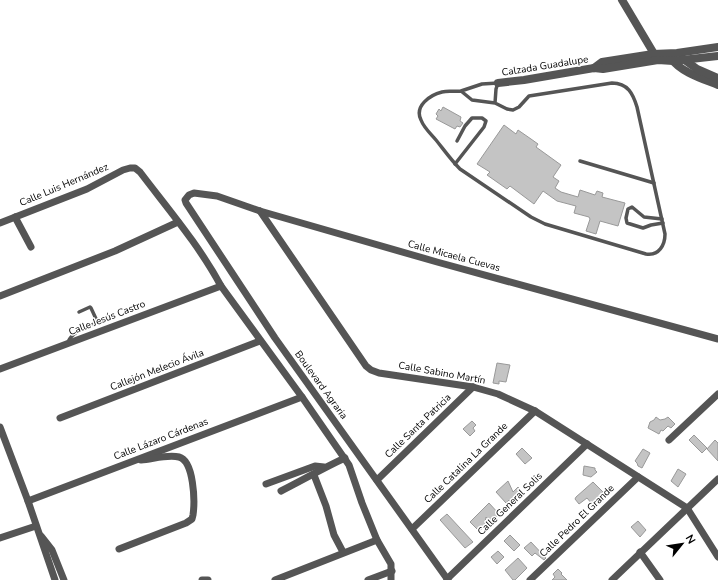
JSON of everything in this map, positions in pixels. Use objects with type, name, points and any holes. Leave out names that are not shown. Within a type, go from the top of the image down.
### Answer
[{"type":"street","points":[[622,0],[656,57]]},
{"type":"street","name":"Calzada Guadalupe","points":[[498,83],[594,68],[602,62],[673,56],[718,47]]},
{"type":"street","points":[[673,56],[684,60],[697,69],[718,78]]},
{"type":"street","points":[[673,56],[678,66],[718,85]]},
{"type":"street","points":[[684,60],[718,56]]},
{"type":"street","name":"Calle Luis Hernández","points":[[0,223],[87,189],[122,170],[130,168],[136,168],[140,172],[178,222]]},
{"type":"street","name":"Calle Micaela Cuevas","points":[[186,198],[194,193],[217,196],[260,211],[437,262],[718,339]]},
{"type":"street","name":"Boulevard Agraria","points":[[186,198],[186,203],[275,338],[448,580]]},
{"type":"street","name":"Calle Sabino Martín","points":[[260,211],[366,366],[371,370],[379,373],[473,387],[498,394],[535,411],[686,508],[718,557]]},
{"type":"street","points":[[15,217],[31,247]]},
{"type":"street","points":[[0,296],[115,250],[178,222],[221,286],[260,341],[302,396],[345,458],[378,540],[391,564],[391,580]]},
{"type":"street","name":"Calle Jesús Castro","points":[[0,369],[221,286]]},
{"type":"street","name":"Callejón Melecio Ávila","points":[[60,418],[260,341]]},
{"type":"street","name":"Calle Santa Patricia","points":[[377,480],[473,387]]},
{"type":"street","points":[[669,440],[718,394]]},
{"type":"street","name":"Calle Lázaro Cárdenas","points":[[28,500],[302,396]]},
{"type":"street","name":"Calle Catalina La Grande","points":[[412,529],[535,411]]},
{"type":"street","points":[[0,427],[28,500],[55,580]]},
{"type":"street","name":"Calle General Solis","points":[[448,580],[587,444]]},
{"type":"street","points":[[119,549],[186,523],[192,518],[193,515],[191,474],[190,468],[186,461],[180,457],[172,456],[132,461]]},
{"type":"street","points":[[281,491],[314,475],[324,467],[345,458]]},
{"type":"street","points":[[266,484],[316,466],[324,467]]},
{"type":"street","points":[[314,475],[326,506],[334,534],[343,552]]},
{"type":"street","name":"Calle Pedro El Grande","points":[[530,580],[638,477]]},
{"type":"street","points":[[612,580],[718,479]]},
{"type":"street","points":[[0,538],[36,526]]},
{"type":"street","points":[[39,534],[52,550],[64,580]]},
{"type":"street","points":[[275,580],[343,552],[378,540]]},
{"type":"street","points":[[640,552],[660,580]]},
{"type":"street","points":[[368,580],[392,571]]},
{"type":"street","points":[[202,580],[208,580]]},
{"type":"lane","points":[[461,91],[472,100],[495,103],[513,110],[519,107],[530,96],[612,83],[622,85],[632,93],[637,107],[665,234],[664,243],[657,252],[650,255],[570,233],[531,218],[455,164],[420,119],[419,111],[421,105],[433,96],[443,92],[461,91],[482,84],[498,83],[495,103]]},
{"type":"lane","points":[[455,164],[484,127],[486,121],[482,118],[472,118],[465,126],[457,141]]},
{"type":"lane","points":[[580,161],[654,182]]},
{"type":"lane","points":[[634,207],[644,217],[662,221],[643,228],[628,223],[626,218],[628,209],[634,207]]},
{"type":"lane","points":[[68,343],[70,336],[96,323],[97,321],[92,308],[90,307],[79,312]]},
{"type":"building","points":[[443,107],[461,117],[460,121],[463,123],[460,127],[457,126],[455,129],[436,119],[438,116],[436,114],[439,109],[441,111]]},
{"type":"building","points":[[504,125],[516,134],[518,130],[531,139],[538,144],[536,147],[561,165],[553,177],[559,181],[555,188],[561,192],[578,197],[580,190],[595,195],[597,191],[603,193],[602,197],[625,203],[618,226],[600,221],[596,234],[586,231],[590,219],[589,217],[574,213],[576,206],[557,201],[543,191],[534,204],[510,186],[507,189],[487,175],[490,172],[477,164]]},
{"type":"building","points":[[497,363],[510,365],[506,382],[499,381],[499,384],[493,383]]},
{"type":"building","points":[[656,417],[660,420],[668,417],[675,424],[671,428],[668,426],[663,431],[661,430],[659,434],[648,428],[650,422]]},
{"type":"building","points":[[472,421],[476,425],[473,428],[475,431],[470,436],[463,429]]},
{"type":"building","points":[[694,435],[707,448],[702,453],[689,440]]},
{"type":"building","points":[[715,440],[718,443],[718,461],[707,449]]},
{"type":"building","points":[[522,448],[532,458],[525,464],[516,454]]},
{"type":"building","points":[[643,449],[650,453],[642,468],[638,466],[635,461]]},
{"type":"building","points":[[584,466],[595,468],[597,472],[591,477],[583,475]]},
{"type":"building","points":[[678,469],[686,474],[678,487],[671,481]]},
{"type":"building","points":[[508,481],[513,492],[518,487],[524,494],[513,504],[509,500],[506,503],[496,492]]},
{"type":"building","points":[[593,482],[604,493],[592,504],[587,498],[579,504],[575,499],[576,497]]},
{"type":"building","points":[[489,503],[499,514],[490,522],[486,517],[484,527],[479,531],[470,522]]},
{"type":"building","points":[[447,514],[473,542],[465,548],[440,520]]},
{"type":"building","points":[[638,521],[646,530],[640,537],[631,527]]},
{"type":"building","points":[[510,535],[520,545],[514,551],[504,541]]},
{"type":"building","points":[[531,542],[546,558],[544,560],[535,553],[532,556],[524,548]]},
{"type":"building","points":[[498,551],[504,557],[497,564],[491,557]]},
{"type":"building","points":[[518,558],[527,568],[515,580],[513,580],[505,570]]},
{"type":"building","points":[[558,569],[567,580],[552,580],[555,577],[553,574]]}]
